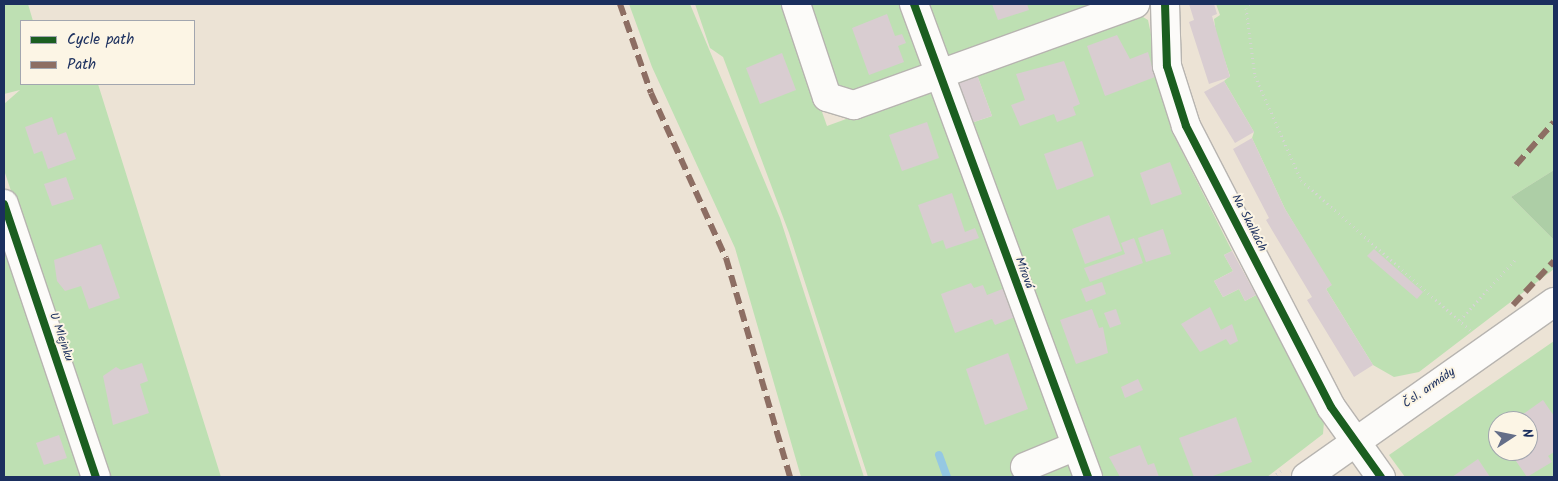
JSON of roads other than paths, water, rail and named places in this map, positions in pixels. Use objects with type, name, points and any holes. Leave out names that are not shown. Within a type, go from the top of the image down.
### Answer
[{"type":"street","points":[[796,4],[827,97],[854,105],[940,76],[1135,4]]},
{"type":"street","name":"Mírová","points":[[914,4],[1088,477]]},
{"type":"street","name":"Na Skalkách","points":[[1165,4],[1167,66],[1186,126],[1326,398],[1382,477]]},
{"type":"street","name":"U Mlejnku","points":[[4,204],[96,477]]},
{"type":"street","name":"Čsl. armády","points":[[1306,477],[1354,440],[1554,302]]},
{"type":"street","points":[[1025,468],[1076,446]]},
{"type":"waterway","points":[[939,455],[947,477]]}]
